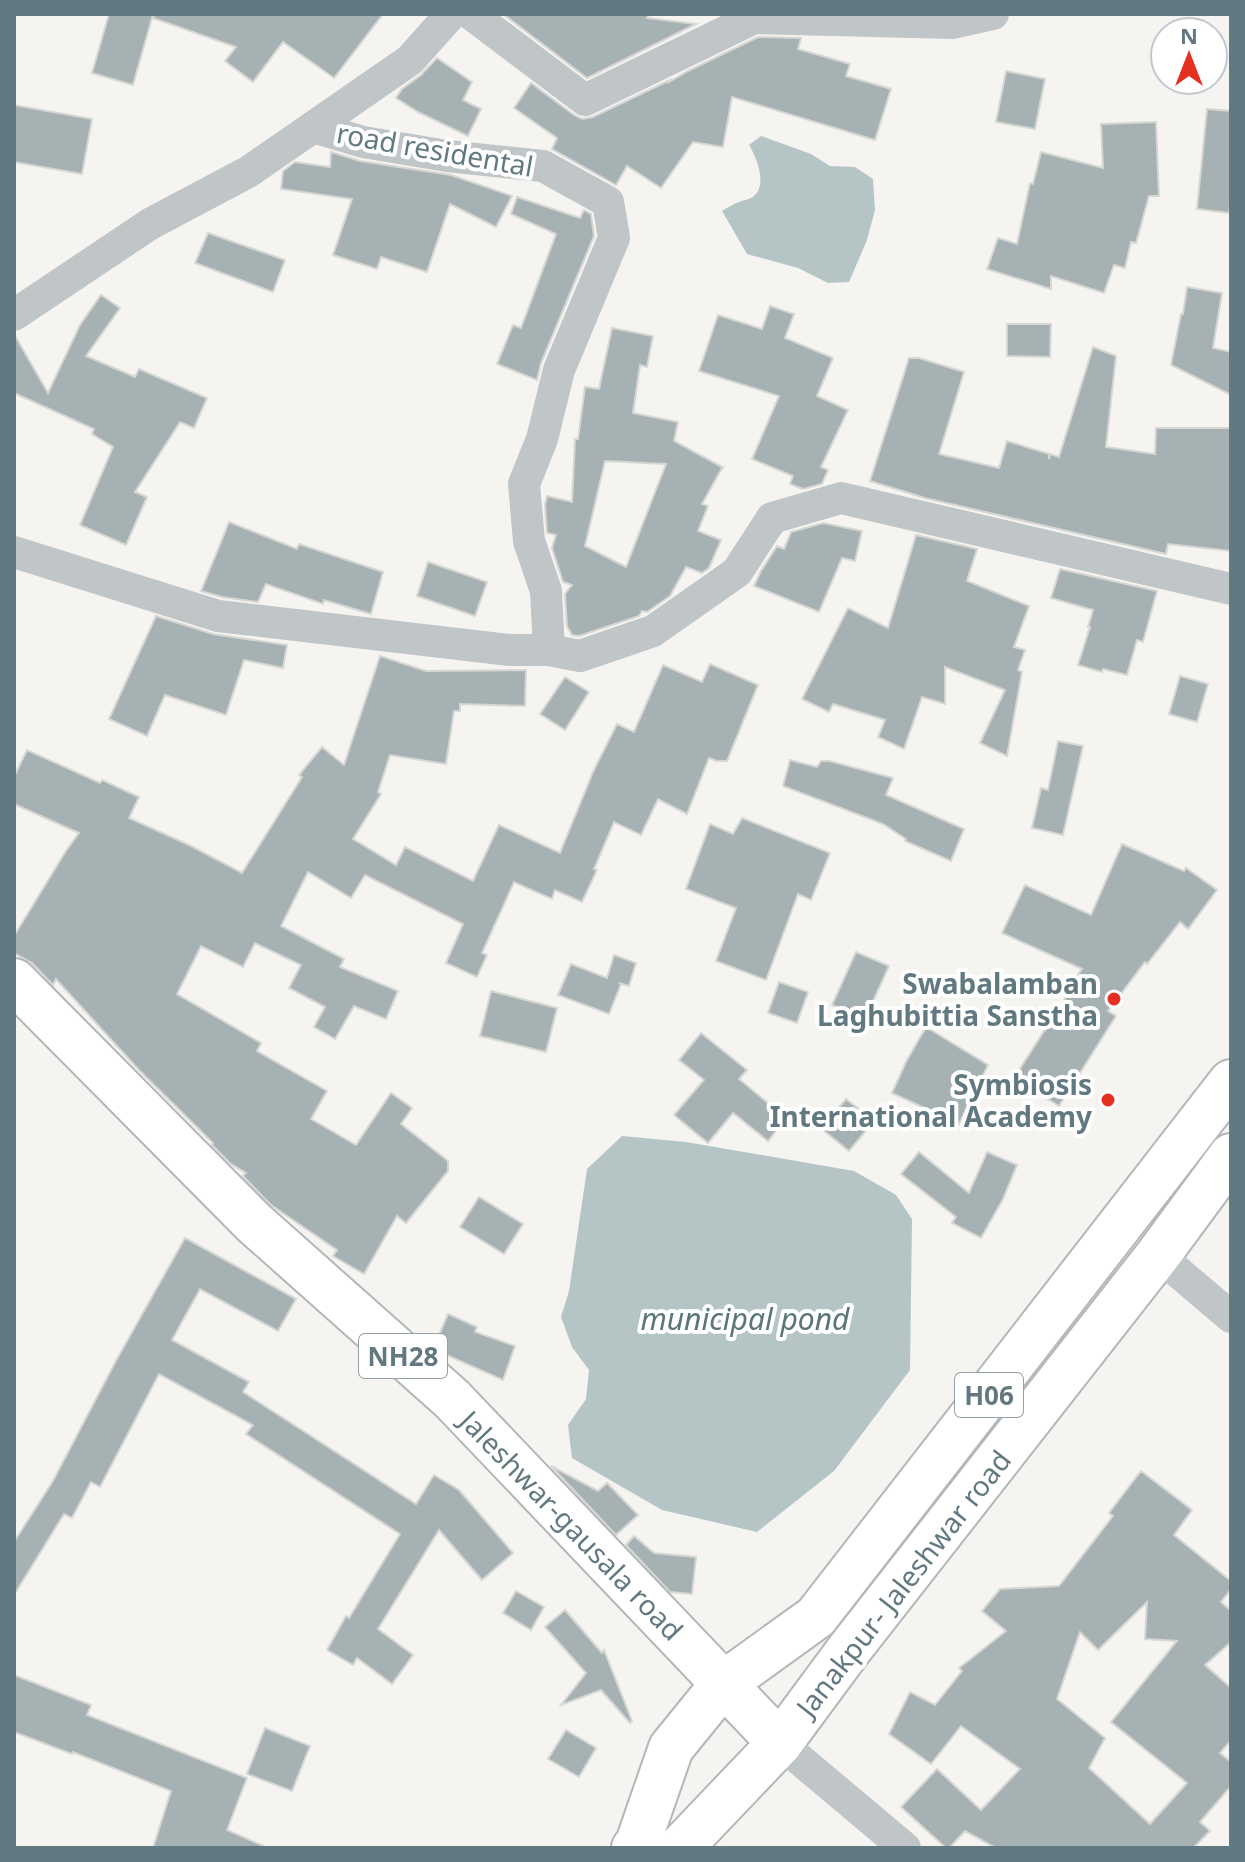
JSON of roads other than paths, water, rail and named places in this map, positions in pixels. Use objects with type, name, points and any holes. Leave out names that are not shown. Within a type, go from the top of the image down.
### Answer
[{"type":"main road","name":"Jaleshwar-gausala road","points":[[14,981],[254,1223],[452,1399],[780,1743]]},
{"type":"main road","name":"H06","points":[[723,1684],[816,1617],[1231,1082]]},
{"type":"main road","name":"Janakpur- Jaleshwar road","points":[[680,1848],[780,1743],[848,1651],[1158,1255],[1231,1156]]},
{"type":"main road","points":[[634,1848],[671,1748],[723,1684]]},
{"type":"street","points":[[14,315],[150,224],[248,172],[410,60],[451,14]]},
{"type":"street","points":[[471,14],[585,100],[754,18],[953,23],[993,14]]},
{"type":"street","name":"road residental","points":[[313,127],[363,142],[447,156],[543,166],[608,202],[614,238],[559,370],[542,439],[524,484],[529,541],[546,591],[549,650]]},
{"type":"street","points":[[14,552],[218,616],[510,650],[549,650],[580,656],[653,631],[737,572],[772,518],[841,498],[1231,589]]},
{"type":"street","points":[[1158,1255],[1231,1317]]},
{"type":"street","points":[[780,1743],[905,1848]]},
{"type":"water","points":[[761,136],[811,154],[830,166],[855,167],[873,179],[875,210],[867,240],[849,282],[828,283],[798,268],[747,254],[722,211],[756,193],[760,173],[749,145]]},
{"type":"water","name":"municipal pond","points":[[622,1136],[686,1142],[854,1171],[896,1195],[912,1219],[910,1370],[834,1471],[757,1532],[662,1510],[572,1458],[568,1425],[586,1399],[589,1370],[572,1347],[561,1317],[569,1291],[587,1169]]},
{"type":"place","name":"Swabalamban Laghubittia Sanstha","points":[[1114,999]]},
{"type":"place","name":"Symbiosis International Academy","points":[[1108,1100]]}]
